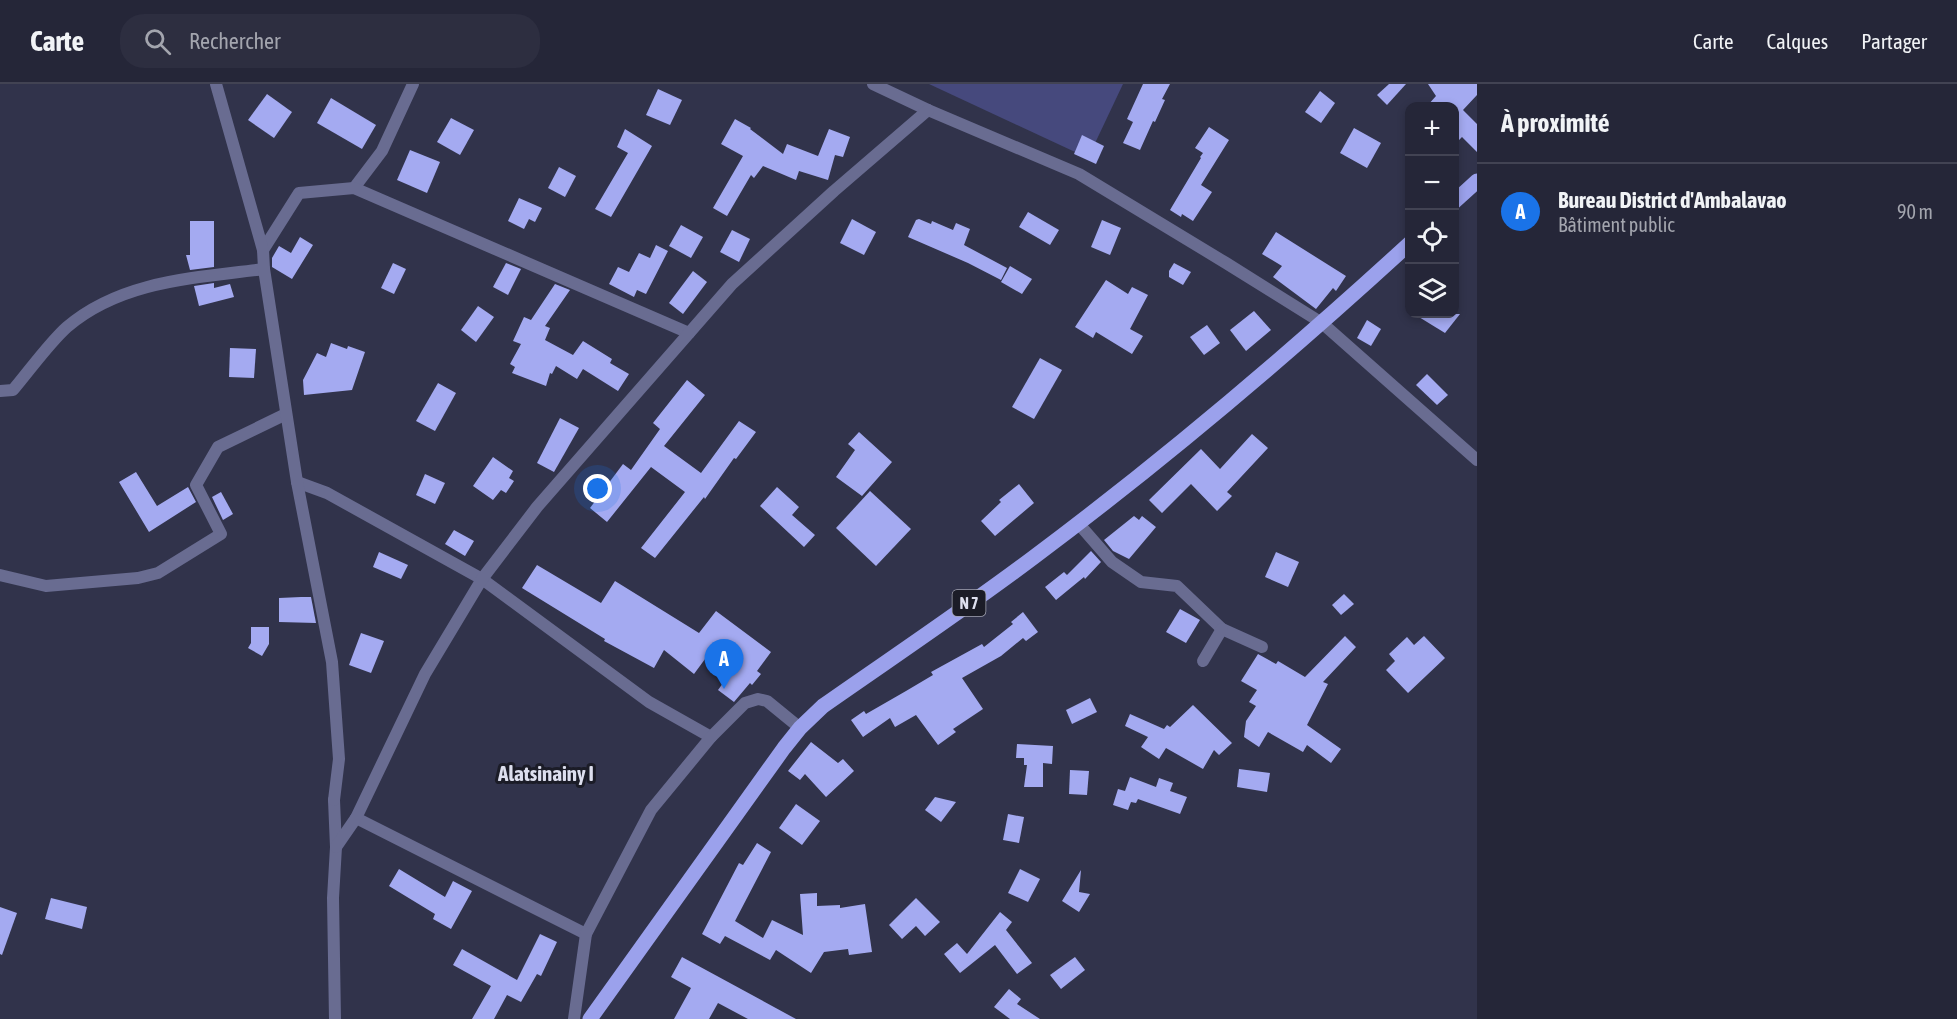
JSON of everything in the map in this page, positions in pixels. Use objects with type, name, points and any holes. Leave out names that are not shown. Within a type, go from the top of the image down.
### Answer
[{"type":"main road","points":[[1459,198],[1477,182]]},
{"type":"main road","name":"N 7","points":[[590,1019],[648,935],[800,728],[823,706],[1033,558],[1078,523],[1263,374],[1405,248]]},
{"type":"street","points":[[216,84],[263,250],[297,482],[332,662],[339,759],[334,800],[335,1019]]},
{"type":"street","points":[[354,188],[382,151],[413,84]]},
{"type":"street","points":[[873,84],[928,111],[1079,174],[1322,323],[1477,460]]},
{"type":"street","points":[[336,847],[356,818],[425,674],[482,579],[537,507],[732,284],[834,190],[928,111]]},
{"type":"street","points":[[263,250],[299,193],[354,188],[689,333]]},
{"type":"street","points":[[0,391],[13,390],[67,327],[108,299],[152,284],[264,269]]},
{"type":"street","points":[[0,575],[46,586],[138,578],[158,573],[221,534],[196,484],[218,447],[286,414]]},
{"type":"street","points":[[297,482],[327,493],[482,579],[649,702],[711,737]]},
{"type":"street","points":[[1078,523],[1112,562],[1141,582],[1178,586],[1222,629],[1262,647]]},
{"type":"street","points":[[1203,661],[1222,629]]},
{"type":"street","points":[[574,1019],[586,934],[651,810],[711,737],[745,703],[758,699],[767,701],[800,728]]},
{"type":"street","points":[[356,818],[586,934]]},
{"type":"shaded area","points":[[929,84],[1123,84],[1088,158]]},
{"type":"building","points":[[1143,84],[1170,84],[1162,99],[1165,100],[1155,122],[1153,121],[1140,150],[1123,143],[1133,122],[1127,119]]},
{"type":"building","points":[[1389,84],[1406,84],[1387,105],[1377,95]]},
{"type":"building","points":[[1428,84],[1477,84],[1477,95],[1463,110],[1477,124],[1477,152],[1462,137],[1459,140],[1459,102],[1431,102],[1436,96]]},
{"type":"building","points":[[658,89],[682,100],[670,125],[646,115]]},
{"type":"building","points":[[1320,91],[1335,103],[1321,123],[1305,112]]},
{"type":"building","points":[[267,94],[292,112],[274,138],[248,120]]},
{"type":"building","points":[[331,98],[376,125],[362,149],[317,123]]},
{"type":"building","points":[[451,118],[474,130],[460,155],[437,142]]},
{"type":"building","points":[[735,119],[751,128],[783,154],[787,144],[818,156],[829,129],[850,137],[843,157],[835,155],[828,180],[799,171],[796,180],[763,166],[754,178],[751,175],[727,216],[713,208],[743,156],[721,144]]},
{"type":"building","points":[[1209,127],[1229,140],[1201,185],[1212,192],[1193,221],[1170,210],[1201,158],[1203,153],[1195,148]]},
{"type":"building","points":[[1354,128],[1381,143],[1367,168],[1340,153]]},
{"type":"building","points":[[625,129],[652,146],[611,217],[595,209],[628,153],[617,147]]},
{"type":"building","points":[[1082,135],[1104,146],[1096,164],[1074,154]]},
{"type":"building","points":[[410,150],[440,162],[427,193],[397,180]]},
{"type":"building","points":[[559,167],[576,176],[565,197],[548,188]]},
{"type":"building","points":[[519,198],[542,208],[535,222],[529,219],[524,229],[508,221]]},
{"type":"building","points":[[1028,212],[1059,230],[1050,245],[1019,227]]},
{"type":"building","points":[[852,219],[876,232],[864,255],[840,243]]},
{"type":"building","points":[[916,220],[931,224],[932,221],[953,230],[956,223],[970,229],[964,245],[1007,268],[1001,280],[908,237]]},
{"type":"building","points":[[1102,220],[1121,228],[1110,255],[1091,247]]},
{"type":"building","points":[[190,221],[214,221],[214,267],[190,270],[186,255],[190,255]]},
{"type":"building","points":[[681,225],[703,237],[691,258],[669,246]]},
{"type":"building","points":[[732,230],[750,239],[739,262],[720,252]]},
{"type":"building","points":[[1276,232],[1346,276],[1336,291],[1333,288],[1316,309],[1273,277],[1282,266],[1262,254]]},
{"type":"building","points":[[300,237],[313,245],[292,279],[272,267],[272,258],[279,246],[291,253]]},
{"type":"building","points":[[656,245],[668,251],[646,294],[637,290],[634,297],[609,284],[618,267],[629,272],[639,253],[650,258]]},
{"type":"building","points":[[393,263],[406,269],[394,294],[381,288]]},
{"type":"building","points":[[506,263],[521,269],[508,295],[493,287]]},
{"type":"building","points":[[1174,263],[1191,272],[1183,285],[1169,277],[1169,271]]},
{"type":"building","points":[[1010,266],[1032,279],[1022,294],[1001,282]]},
{"type":"building","points":[[693,271],[707,282],[683,314],[669,303]]},
{"type":"building","points":[[1106,280],[1128,294],[1132,287],[1148,295],[1130,329],[1143,336],[1132,354],[1096,332],[1093,338],[1075,327]]},
{"type":"building","points":[[214,283],[214,288],[230,284],[234,297],[199,306],[194,286]]},
{"type":"building","points":[[555,284],[570,290],[545,326],[550,328],[545,340],[573,355],[583,341],[612,359],[610,363],[629,374],[618,391],[583,369],[577,379],[556,366],[552,374],[550,373],[546,386],[512,373],[515,367],[510,364],[521,344],[513,341],[524,317],[531,320]]},
{"type":"building","points":[[478,306],[494,317],[476,342],[461,330]]},
{"type":"building","points":[[1254,311],[1271,330],[1246,351],[1230,330]]},
{"type":"building","points":[[1421,318],[1457,318],[1445,333]]},
{"type":"building","points":[[1367,320],[1381,329],[1371,346],[1357,338]]},
{"type":"building","points":[[1207,325],[1220,343],[1204,355],[1190,337]]},
{"type":"building","points":[[331,343],[365,352],[352,390],[304,395],[303,380],[317,353],[326,357]]},
{"type":"building","points":[[230,348],[256,349],[254,378],[229,377]]},
{"type":"building","points":[[1040,358],[1062,370],[1034,419],[1012,407]]},
{"type":"building","points":[[1427,374],[1448,395],[1437,405],[1416,385]]},
{"type":"building","points":[[687,380],[705,395],[664,446],[701,473],[739,421],[756,432],[705,499],[704,497],[655,558],[641,548],[685,492],[651,467],[607,522],[590,508],[623,464],[631,470],[660,429],[653,423]]},
{"type":"building","points":[[438,383],[456,393],[435,431],[416,421]]},
{"type":"building","points":[[560,418],[579,428],[554,472],[537,463]]},
{"type":"building","points":[[859,432],[892,462],[862,496],[836,477],[855,450],[848,444]]},
{"type":"building","points":[[1252,434],[1268,448],[1227,492],[1232,496],[1217,511],[1191,484],[1162,513],[1149,500],[1201,449],[1220,469]]},
{"type":"building","points":[[493,457],[513,471],[509,478],[514,481],[506,493],[501,490],[493,500],[473,486]]},
{"type":"building","points":[[136,472],[157,506],[188,487],[196,502],[149,532],[119,482]]},
{"type":"building","points":[[425,474],[445,483],[435,504],[416,495]]},
{"type":"building","points":[[1019,484],[1034,503],[995,536],[981,521],[1001,502],[999,500]]},
{"type":"building","points":[[777,487],[799,507],[792,515],[815,535],[804,547],[760,506]]},
{"type":"building","points":[[870,491],[911,529],[876,566],[836,528]]},
{"type":"building","points":[[221,492],[233,514],[223,520],[212,497]]},
{"type":"building","points":[[1134,516],[1139,520],[1142,516],[1156,527],[1129,559],[1113,551],[1104,540]]},
{"type":"building","points":[[454,530],[474,541],[465,556],[445,544]]},
{"type":"building","points":[[1091,551],[1101,562],[1085,579],[1084,577],[1056,600],[1045,587],[1064,572],[1067,575]]},
{"type":"building","points":[[379,552],[408,565],[401,579],[373,567]]},
{"type":"building","points":[[1276,552],[1299,562],[1288,587],[1265,577]]},
{"type":"building","points":[[537,565],[601,603],[615,581],[699,633],[716,611],[771,652],[757,671],[761,674],[734,702],[718,690],[731,672],[708,655],[694,674],[664,650],[654,668],[604,641],[605,639],[522,588]]},
{"type":"building","points":[[1344,594],[1354,604],[1341,615],[1332,605]]},
{"type":"building","points":[[311,597],[316,623],[279,622],[279,598]]},
{"type":"building","points":[[1180,609],[1200,620],[1186,643],[1166,632]]},
{"type":"building","points":[[1023,612],[1038,632],[1026,641],[1023,638],[1001,656],[962,678],[983,709],[953,729],[956,732],[938,745],[916,715],[895,727],[890,718],[863,737],[851,720],[864,711],[866,714],[906,691],[933,675],[931,672],[982,644],[984,647],[1013,624],[1011,622]]},
{"type":"building","points":[[251,627],[269,627],[269,644],[262,656],[248,648],[251,643]]},
{"type":"building","points":[[361,633],[384,641],[371,673],[349,665]]},
{"type":"building","points":[[1345,636],[1356,647],[1323,682],[1328,684],[1307,725],[1341,749],[1331,763],[1307,745],[1303,752],[1268,732],[1259,747],[1244,737],[1246,721],[1256,706],[1249,702],[1257,690],[1241,681],[1258,654],[1276,664],[1278,661],[1305,677]]},
{"type":"building","points":[[1424,636],[1445,658],[1408,693],[1386,670],[1395,661],[1389,654],[1407,637],[1414,645]]},
{"type":"building","points":[[1090,698],[1097,712],[1072,724],[1066,710]]},
{"type":"building","points":[[1193,705],[1232,743],[1219,755],[1214,750],[1203,769],[1166,748],[1159,759],[1141,747],[1148,737],[1125,726],[1130,714],[1164,729],[1167,725],[1170,727]]},
{"type":"building","points":[[811,742],[838,763],[843,759],[854,771],[826,797],[805,774],[800,780],[788,771]]},
{"type":"building","points":[[1017,744],[1053,746],[1052,764],[1043,763],[1043,787],[1024,787],[1027,765],[1024,765],[1024,758],[1016,758]]},
{"type":"building","points":[[1239,769],[1270,773],[1267,792],[1237,787]]},
{"type":"building","points":[[1070,770],[1089,771],[1087,795],[1069,794]]},
{"type":"building","points":[[1130,777],[1156,787],[1159,778],[1173,783],[1170,791],[1187,797],[1180,814],[1138,799],[1136,803],[1131,802],[1128,810],[1113,805],[1118,789],[1125,791]]},
{"type":"building","points":[[935,797],[956,802],[941,822],[925,810]]},
{"type":"building","points":[[796,804],[820,821],[802,845],[779,828]]},
{"type":"building","points":[[1008,814],[1024,817],[1019,843],[1003,840]]},
{"type":"building","points":[[757,843],[771,852],[735,921],[763,938],[772,920],[803,935],[800,894],[817,893],[817,906],[840,905],[840,908],[865,904],[872,952],[849,955],[848,949],[824,952],[811,973],[776,950],[770,960],[725,936],[720,944],[702,934],[739,863],[743,865]]},
{"type":"building","points":[[399,869],[445,897],[453,881],[472,891],[451,929],[433,919],[435,914],[389,886]]},
{"type":"building","points":[[1020,869],[1040,879],[1028,902],[1008,893]]},
{"type":"building","points":[[1081,870],[1079,892],[1090,894],[1079,912],[1062,901]]},
{"type":"building","points":[[51,898],[87,907],[82,929],[45,919]]},
{"type":"building","points":[[916,898],[940,922],[925,936],[916,926],[902,939],[889,925]]},
{"type":"building","points":[[0,907],[17,913],[2,955],[0,954]]},
{"type":"building","points":[[1000,912],[1012,922],[1006,930],[1032,963],[1017,974],[995,945],[960,973],[944,954],[957,943],[967,954]]},
{"type":"building","points":[[540,934],[557,942],[541,976],[537,974],[521,1002],[507,995],[494,1019],[472,1019],[491,986],[453,965],[462,949],[517,980]]},
{"type":"building","points":[[682,957],[796,1019],[748,1019],[718,1003],[709,1019],[674,1019],[691,988],[671,977]]},
{"type":"building","points":[[1075,957],[1085,970],[1061,989],[1050,975]]},
{"type":"building","points":[[1009,989],[1021,999],[1017,1004],[1040,1019],[1010,1019],[994,1007]]},
{"type":"place","name":"Bureau District d'Ambalavao","points":[[724,689]]},
{"type":"district","name":"Alatsinainy I","points":[[546,773]]}]
